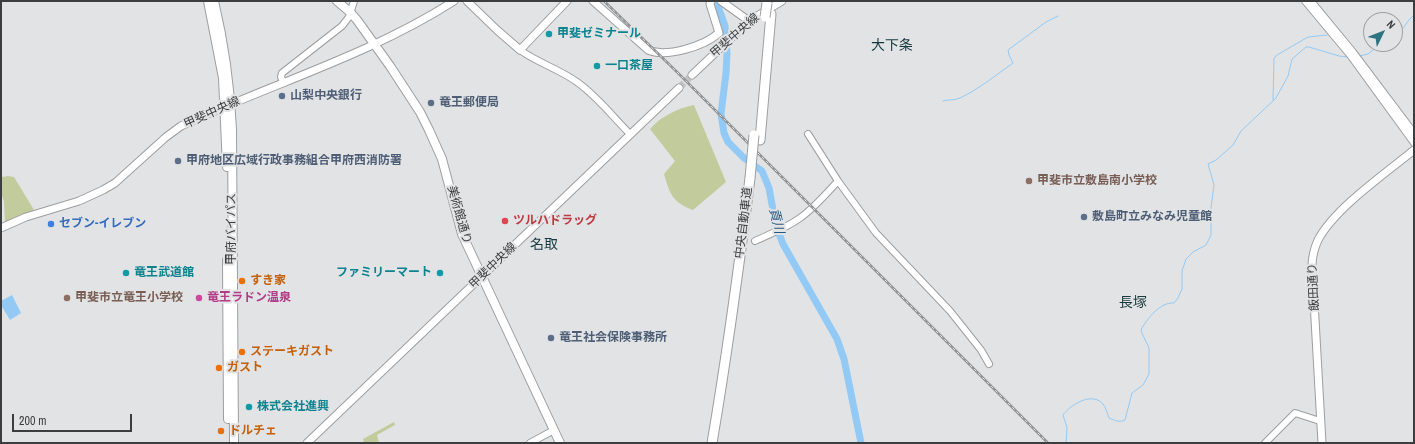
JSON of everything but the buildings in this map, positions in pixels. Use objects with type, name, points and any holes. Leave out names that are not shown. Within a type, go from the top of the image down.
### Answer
[{"type":"highway","points":[[204,1],[216,55],[222,57],[227,45],[219,1]]},
{"type":"highway","points":[[208,1],[215,17]]},
{"type":"highway","points":[[214,1],[215,17]]},
{"type":"highway","name":"美術館通り","points":[[337,1],[351,13],[403,84],[420,112],[440,154],[449,182],[462,234],[560,443]]},
{"type":"highway","name":"中央自動車道","points":[[712,443],[742,266],[748,241],[768,2]]},
{"type":"highway","name":"甲府バイパス","points":[[215,17],[232,129],[234,443]]},
{"type":"highway","name":"甲府バイパス","points":[[228,106],[228,443]]},
{"type":"highway","name":"中央自動車道","points":[[718,443],[728,385],[742,266]]},
{"type":"main road","name":"甲斐中央線","points":[[1,228],[26,217],[64,206],[104,190],[116,182],[166,137],[181,126],[405,30],[454,1]]},
{"type":"main road","points":[[468,1],[496,30],[520,50],[567,1]]},
{"type":"main road","points":[[593,1],[644,46],[655,53],[669,52],[695,46],[716,36],[719,33],[710,4],[711,1]]},
{"type":"main road","name":"甲斐中央線","points":[[692,75],[749,21],[782,1]]},
{"type":"main road","points":[[722,2],[749,21]]},
{"type":"main road","name":"甲斐中央線","points":[[307,443],[679,88]]},
{"type":"main road","name":"飯田通り","points":[[1322,443],[1312,266],[1314,250],[1323,232],[1345,208],[1414,150]]},
{"type":"street","points":[[283,82],[281,77],[282,73],[312,48],[337,31],[349,17],[354,1]]},
{"type":"street","points":[[1305,1],[1350,55],[1414,143]]},
{"type":"street","points":[[1311,1],[1353,52],[1414,133]]},
{"type":"street","points":[[520,50],[537,61],[576,81],[588,91],[630,134]]},
{"type":"street","points":[[808,134],[838,181],[876,233],[912,269],[962,325],[981,350],[989,364]]},
{"type":"street","points":[[748,241],[775,232],[799,218],[812,208],[838,181]]},
{"type":"street","points":[[1265,443],[1296,413],[1320,421]]},
{"type":"street","points":[[530,443],[554,430]]},
{"type":"green space","points":[[694,105],[726,182],[693,210],[680,204],[670,192],[664,174],[675,161],[650,129],[670,114],[682,108]]},
{"type":"green space","points":[[1,176],[14,177],[34,210],[5,222],[4,201],[1,194]]},
{"type":"green space","points":[[394,422],[395,425],[377,435],[379,443],[364,443],[363,439]]},
{"type":"water","points":[[12,295],[21,313],[10,320],[1,305],[1,301]]},
{"type":"waterway","name":"貢川","points":[[716,1],[725,26],[727,54],[721,114],[724,133],[728,142],[744,158],[762,171],[769,188],[776,226],[783,244],[837,339],[844,359],[861,443]]},
{"type":"waterway","points":[[1403,28],[1414,15]]},
{"type":"waterway","points":[[943,101],[958,99],[987,82],[1013,63],[1008,50],[1046,22],[1058,16]]},
{"type":"waterway","points":[[1273,100],[1274,58],[1308,37],[1327,35]]},
{"type":"waterway","points":[[1066,443],[1067,428],[1063,415],[1070,407],[1087,399],[1097,400],[1102,403],[1109,418],[1123,421],[1125,420],[1132,393],[1143,385],[1149,374],[1149,348],[1141,331],[1142,328],[1155,311],[1164,305],[1174,303],[1178,298],[1182,289],[1182,271],[1186,259],[1193,252],[1206,245],[1211,235],[1211,208],[1214,185],[1208,164],[1216,160],[1233,145],[1241,131],[1276,98],[1288,76],[1292,59],[1306,47],[1347,57]]},
{"type":"waterway","points":[[1359,56],[1370,52]]},
{"type":"waterway","points":[[820,196],[828,187]]},
{"type":"tunnel","points":[[679,88],[692,75]]},
{"type":"railway","points":[[604,1],[1048,443]]},
{"type":"place","name":"甲斐ゼミナール","points":[[549,34]]},
{"type":"place","name":"一口茶屋","points":[[597,66]]},
{"type":"place","name":"山梨中央銀行","points":[[282,96]]},
{"type":"place","name":"竜王郵便局","points":[[431,103]]},
{"type":"place","name":"甲府地区広域行政事務組合甲府西消防署","points":[[178,161]]},
{"type":"place","name":"甲斐市立敷島南小学校","points":[[1029,181]]},
{"type":"place","name":"敷島町立みなみ児童館","points":[[1084,217]]},
{"type":"place","name":"ツルハドラッグ","points":[[505,221]]},
{"type":"place","name":"セブン-イレブン","points":[[51,224]]},
{"type":"place","name":"竜王武道館","points":[[126,273]]},
{"type":"place","name":"ファミリーマート","points":[[440,273]]},
{"type":"place","name":"すき家","points":[[242,281]]},
{"type":"place","name":"甲斐市立竜王小学校","points":[[67,298]]},
{"type":"place","name":"竜王ラドン温泉","points":[[199,298]]},
{"type":"place","name":"竜王社会保険事務所","points":[[551,338]]},
{"type":"place","name":"ステーキガスト","points":[[242,352]]},
{"type":"place","name":"ガスト","points":[[219,368]]},
{"type":"place","name":"株式会社進興","points":[[249,407]]},
{"type":"place","name":"ドルチェ","points":[[221,431]]},
{"type":"district","name":"大下条","points":[[892,46]]},
{"type":"district","name":"名取","points":[[544,245]]},
{"type":"district","name":"長塚","points":[[1133,303]]}]
